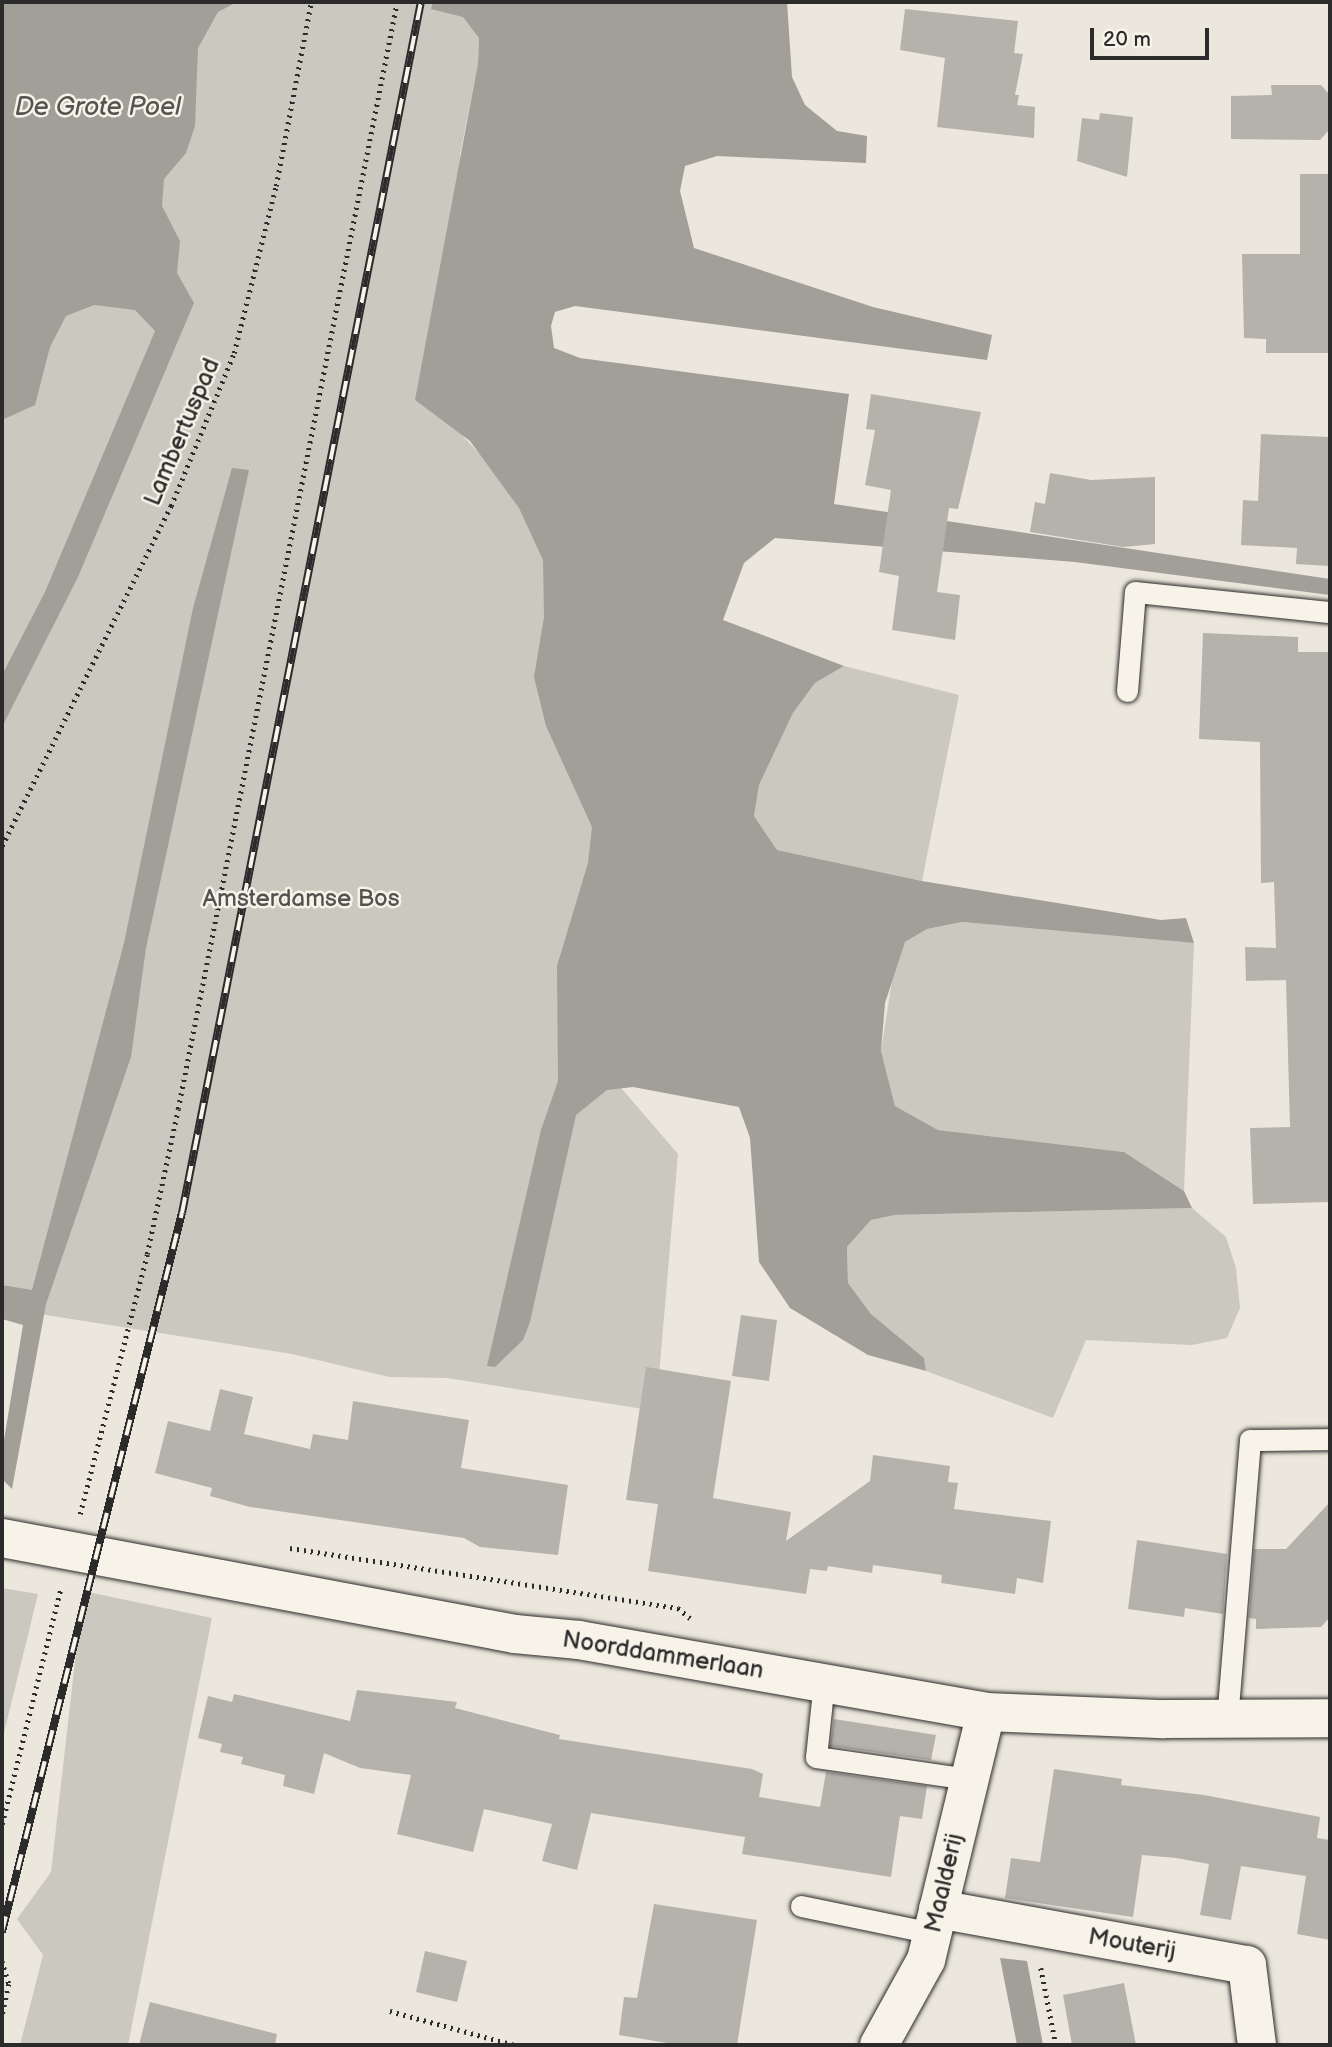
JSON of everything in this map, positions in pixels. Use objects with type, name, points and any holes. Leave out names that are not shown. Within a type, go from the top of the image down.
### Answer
[{"type":"street","name":"Noorddammerlaan","points":[[2,1538],[72,1529],[515,1634],[579,1640],[824,1681],[986,1712],[1227,1720],[1330,1718]]},
{"type":"street","name":"Maalderij","points":[[879,2045],[926,1959],[986,1712]]},
{"type":"street","name":"Mouterij","points":[[935,1921],[1033,1926],[1247,1965],[1257,2045]]},
{"type":"lane","points":[[1127,691],[1135,592],[1330,612]]},
{"type":"lane","points":[[1227,1720],[1250,1440],[1330,1439]]},
{"type":"lane","points":[[824,1681],[816,1757],[969,1779]]},
{"type":"lane","points":[[801,1906],[935,1921]]},
{"type":"path","name":"Lambertuspad","points":[[2,846],[171,506],[233,353],[276,186],[311,2]]},
{"type":"path","points":[[2,1825],[72,1529],[164,1175],[345,279],[397,2]]},
{"type":"path","points":[[72,1529],[92,1520]]},
{"type":"path","points":[[285,1548],[678,1608],[699,1625]]},
{"type":"path","points":[[2,1793],[10,1789]]},
{"type":"path","points":[[1033,1926],[1056,2045]]},
{"type":"path","points":[[2,1961],[9,1984],[2,2017]]},
{"type":"path","points":[[390,2011],[514,2045]]},
{"type":"green space","name":"Amsterdamse Bos","points":[[2,2],[457,2],[479,38],[478,63],[460,155],[460,433],[582,563],[607,890],[579,1039],[678,1154],[656,1411],[447,1378],[389,1377],[292,1354],[2,1308]]},
{"type":"green space","points":[[844,666],[959,695],[922,881],[777,850],[754,816],[759,785],[793,713],[815,683]]},
{"type":"green space","points":[[962,922],[1194,943],[1184,1191],[1124,1152],[938,1130],[895,1106],[881,1051],[893,974],[905,942],[927,929]]},
{"type":"green space","points":[[1192,1208],[1226,1237],[1236,1268],[1240,1308],[1227,1338],[1192,1345],[1086,1340],[1053,1418],[926,1371],[924,1358],[871,1314],[848,1283],[847,1247],[871,1220],[895,1215]]},
{"type":"green space","points":[[2,1588],[38,1594],[2,1741]]},
{"type":"green space","points":[[83,1591],[212,1618],[128,2045],[20,2045],[43,1955],[17,1919],[51,1872]]},
{"type":"water","name":"De Grote Poel","points":[[2,2],[237,2],[218,12],[198,48],[195,126],[186,153],[164,179],[162,206],[180,241],[177,273],[194,303],[78,577],[2,727],[2,675],[45,592],[155,331],[135,310],[94,305],[66,316],[50,347],[35,405],[2,420]]},
{"type":"water","points":[[433,2],[787,2],[792,77],[805,105],[837,131],[867,136],[866,163],[717,156],[685,166],[680,191],[694,248],[873,307],[992,335],[987,360],[575,306],[555,312],[551,326],[554,348],[580,358],[849,394],[834,504],[1330,579],[1330,595],[1075,562],[775,538],[744,563],[723,620],[844,666],[815,683],[793,713],[759,785],[754,816],[777,850],[922,881],[1161,920],[1186,918],[1194,943],[962,922],[927,929],[905,942],[885,1003],[881,1051],[895,1106],[938,1130],[1124,1152],[1184,1191],[1192,1208],[895,1215],[871,1220],[847,1247],[848,1283],[871,1314],[924,1358],[926,1371],[868,1355],[790,1308],[759,1262],[750,1138],[739,1107],[633,1087],[607,1090],[576,1115],[530,1322],[523,1340],[495,1367],[487,1366],[541,1130],[558,1081],[557,966],[588,863],[592,827],[546,726],[534,677],[544,617],[543,560],[519,508],[470,441],[415,400],[478,63],[479,38],[463,17],[431,9]]},
{"type":"water","points":[[232,468],[249,470],[146,948],[131,1057],[46,1304],[12,1489],[2,1479],[2,1452],[23,1325],[2,1319],[2,1285],[32,1290],[124,943],[193,608]]},
{"type":"water","points":[[1000,1958],[1027,1961],[1043,2045],[1017,2045]]},
{"type":"building","points":[[905,9],[1018,21],[1014,53],[1023,54],[1015,95],[1019,95],[1017,105],[1035,107],[1034,138],[937,127],[945,58],[900,50]]},
{"type":"building","points":[[1271,85],[1321,85],[1329,94],[1329,130],[1320,140],[1231,139],[1231,96],[1272,95]]},
{"type":"building","points":[[1100,113],[1133,117],[1127,177],[1077,161],[1082,118],[1099,120]]},
{"type":"building","points":[[1300,174],[1330,174],[1330,353],[1266,353],[1266,339],[1244,338],[1242,254],[1300,254]]},
{"type":"building","points":[[871,394],[981,412],[958,509],[949,508],[937,592],[960,595],[955,640],[892,630],[899,576],[879,572],[891,490],[865,485],[875,430],[866,429]]},
{"type":"building","points":[[1261,434],[1330,437],[1330,566],[1296,564],[1297,548],[1241,545],[1243,500],[1258,501]]},
{"type":"building","points":[[1050,473],[1091,480],[1155,477],[1155,544],[1123,547],[1030,532],[1035,502],[1045,504]]},
{"type":"building","points":[[1203,633],[1298,637],[1298,652],[1330,652],[1330,1202],[1253,1204],[1250,1128],[1290,1127],[1286,980],[1246,981],[1245,947],[1276,948],[1274,882],[1261,883],[1260,742],[1199,739]]},
{"type":"building","points":[[741,1315],[777,1320],[769,1381],[732,1376]]},
{"type":"building","points":[[646,1367],[731,1381],[713,1498],[791,1512],[786,1541],[870,1481],[873,1455],[950,1466],[948,1482],[958,1483],[954,1509],[1051,1521],[1043,1583],[1017,1578],[1015,1594],[941,1583],[942,1575],[873,1565],[872,1573],[828,1566],[827,1571],[810,1569],[806,1594],[648,1571],[658,1504],[626,1500]]},
{"type":"building","points":[[220,1389],[253,1397],[244,1434],[310,1449],[313,1434],[348,1440],[353,1401],[469,1420],[461,1468],[568,1485],[558,1555],[480,1547],[464,1538],[250,1507],[210,1496],[212,1488],[155,1473],[168,1421],[210,1431]]},
{"type":"building","points":[[1330,1502],[1330,1617],[1321,1627],[1256,1629],[1256,1619],[1249,1618],[1254,1549],[1286,1549]]},
{"type":"building","points":[[1137,1540],[1227,1554],[1223,1614],[1185,1608],[1184,1617],[1128,1609]]},
{"type":"building","points":[[357,1690],[457,1702],[455,1708],[560,1735],[559,1739],[752,1769],[763,1774],[759,1797],[820,1807],[826,1772],[927,1786],[922,1819],[900,1816],[891,1877],[742,1854],[745,1837],[591,1813],[577,1870],[542,1861],[552,1824],[484,1809],[473,1852],[397,1834],[411,1775],[360,1768],[324,1753],[314,1794],[283,1786],[285,1775],[241,1764],[243,1757],[220,1752],[222,1744],[198,1738],[208,1696],[232,1702],[234,1694],[350,1721]]},
{"type":"building","points":[[834,1719],[936,1735],[931,1760],[830,1746]]},
{"type":"building","points":[[1054,1769],[1122,1779],[1121,1785],[1204,1795],[1320,1817],[1317,1838],[1330,1840],[1330,1940],[1297,1934],[1306,1876],[1241,1866],[1231,1920],[1200,1915],[1209,1864],[1176,1858],[1142,1855],[1133,1917],[1005,1898],[1011,1858],[1040,1862]]},
{"type":"building","points":[[654,1904],[757,1920],[737,2045],[679,2045],[619,2035],[624,1997],[637,1998]]},
{"type":"building","points":[[425,1951],[467,1961],[457,2002],[416,1992]]},
{"type":"building","points":[[1124,1983],[1136,2045],[1072,2045],[1063,1995]]},
{"type":"building","points":[[150,2002],[277,2034],[275,2045],[139,2045]]},
{"type":"railway","points":[[2,1932],[182,1213],[421,2]]}]
